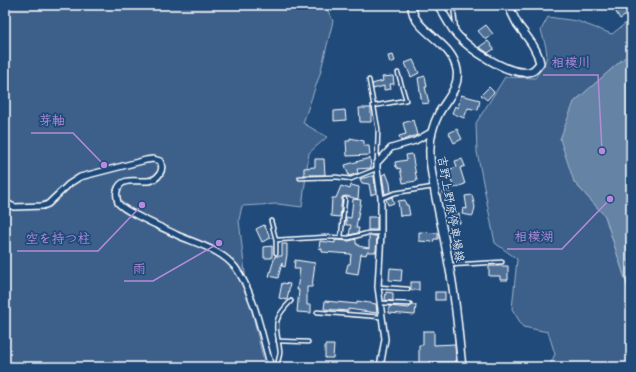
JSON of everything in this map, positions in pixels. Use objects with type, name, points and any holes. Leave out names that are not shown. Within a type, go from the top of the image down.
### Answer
[{"type":"main road","name":"吉野上野原停車場線","points":[[412,5],[414,17],[420,25],[448,49],[453,57],[457,71],[456,86],[438,114],[433,131],[430,159],[449,266],[462,367]]},
{"type":"main road","points":[[438,5],[457,34],[475,51],[497,64],[521,72],[529,72],[536,69],[540,63],[535,48],[508,5]]},
{"type":"street","points":[[380,367],[385,339],[378,287],[381,198],[377,163],[391,148],[415,141],[433,131]]},
{"type":"street","points":[[5,202],[14,207],[43,206],[52,201],[69,184],[80,177],[146,160],[153,159],[160,161],[162,167],[156,178],[148,181],[130,180],[122,183],[117,189],[116,194],[118,202],[128,210],[146,220],[206,246],[219,253],[230,262],[240,274],[249,294],[271,367]]},
{"type":"lane","points":[[453,5],[457,34]]},
{"type":"lane","points":[[373,106],[406,100],[398,73]]},
{"type":"lane","points":[[369,80],[378,129],[377,163]]},
{"type":"lane","points":[[300,178],[336,177],[351,180],[377,169]]},
{"type":"lane","points":[[381,198],[395,193],[434,187]]},
{"type":"lane","points":[[341,237],[345,199]]},
{"type":"lane","points":[[271,221],[276,240],[276,252]]},
{"type":"lane","points":[[276,240],[302,238],[349,238],[368,233],[381,233]]},
{"type":"lane","points":[[449,266],[502,262]]},
{"type":"lane","points":[[378,287],[408,289]]},
{"type":"lane","points":[[277,367],[280,354],[276,321],[281,311],[291,301]]},
{"type":"lane","points":[[380,303],[410,304]]},
{"type":"lane","points":[[317,312],[382,317]]},
{"type":"lane","points":[[278,341],[308,342]]},
{"type":"shaded area","points":[[5,5],[325,5],[333,21],[320,74],[303,123],[327,137],[309,153],[302,207],[278,204],[242,206],[239,220],[247,290],[264,362],[267,367],[5,367]]},
{"type":"shaded area","points":[[548,17],[577,21],[612,34],[631,19],[631,52],[574,102],[574,182],[605,216],[629,291],[630,367],[549,367],[555,354],[548,332],[523,327],[512,309],[517,259],[495,243],[477,152],[476,123],[505,77],[535,78],[540,71],[544,65],[547,55],[541,30]]},
{"type":"shaded area","points":[[631,52],[630,367],[629,291],[605,216],[574,182],[560,139],[574,102]]},
{"type":"building","points":[[617,5],[631,5],[631,12],[620,19],[613,7]]},
{"type":"building","points":[[486,25],[493,34],[486,40],[478,31]]},
{"type":"building","points":[[488,41],[494,49],[488,53],[479,47]]},
{"type":"building","points":[[393,55],[395,61],[390,63],[388,56]]},
{"type":"building","points":[[413,60],[419,73],[411,77],[405,63]]},
{"type":"building","points":[[393,76],[394,84],[390,84],[391,89],[384,90],[384,86],[373,89],[372,84],[383,81],[382,77]]},
{"type":"building","points":[[425,76],[427,87],[425,87],[429,103],[422,104],[418,78]]},
{"type":"building","points":[[489,87],[494,92],[487,100],[481,95]]},
{"type":"building","points":[[461,95],[480,100],[478,110],[468,108],[464,118],[452,113],[455,106],[458,108]]},
{"type":"building","points":[[359,108],[371,108],[371,122],[360,122]]},
{"type":"building","points":[[345,110],[346,120],[334,121],[334,111]]},
{"type":"building","points":[[413,120],[417,135],[401,141],[399,136],[406,134],[403,123]]},
{"type":"building","points":[[457,129],[462,139],[454,143],[449,133]]},
{"type":"building","points":[[350,138],[364,141],[364,146],[369,146],[370,155],[347,156],[346,141],[350,141]]},
{"type":"building","points":[[412,154],[417,181],[403,183],[400,168],[398,169],[396,167],[395,162],[407,160],[406,155]]},
{"type":"building","points":[[370,158],[371,168],[357,169],[358,173],[349,176],[345,165]]},
{"type":"building","points":[[315,159],[324,159],[325,175],[304,175],[304,168],[315,167]]},
{"type":"building","points":[[462,159],[465,166],[460,168],[465,184],[454,188],[448,170],[457,167],[455,161]]},
{"type":"building","points":[[386,173],[390,183],[391,192],[385,194],[382,175]]},
{"type":"building","points":[[374,176],[376,193],[371,195],[369,184],[362,183],[360,179]]},
{"type":"building","points":[[351,185],[359,187],[358,199],[346,196],[342,197],[340,217],[331,216],[332,198],[336,198],[341,186],[350,189]]},
{"type":"building","points":[[449,190],[451,196],[445,198],[443,192]]},
{"type":"building","points":[[472,195],[475,207],[473,216],[462,214],[463,208],[467,209],[465,196]]},
{"type":"building","points":[[392,197],[394,203],[388,205],[386,199]]},
{"type":"building","points":[[353,199],[361,200],[356,228],[359,228],[358,233],[349,235],[351,225],[346,225],[346,217],[351,218]]},
{"type":"building","points":[[405,200],[406,205],[408,205],[410,215],[400,216],[398,201]]},
{"type":"building","points":[[452,213],[459,213],[460,223],[453,224]]},
{"type":"building","points":[[368,217],[377,217],[377,230],[368,230]]},
{"type":"building","points":[[264,225],[271,238],[262,242],[256,229]]},
{"type":"building","points":[[419,232],[438,233],[438,239],[434,239],[433,242],[419,241]]},
{"type":"building","points":[[369,236],[377,236],[376,252],[367,252],[366,255],[361,254],[358,274],[346,272],[348,264],[350,264],[351,254],[322,252],[322,249],[319,248],[320,241],[335,243],[335,240],[349,241],[356,239],[356,244],[358,244],[358,246],[369,248]]},
{"type":"building","points":[[282,244],[287,244],[285,267],[282,266],[282,263],[278,278],[269,276],[275,256],[282,256]]},
{"type":"building","points":[[272,246],[272,258],[264,258],[264,247]]},
{"type":"building","points":[[295,260],[315,263],[312,287],[307,287],[307,305],[311,305],[311,313],[297,312],[299,290],[297,290],[300,269],[294,269]]},
{"type":"building","points":[[489,266],[508,266],[508,280],[500,280],[500,276],[489,276]]},
{"type":"building","points":[[390,268],[402,269],[401,281],[389,280]]},
{"type":"building","points":[[411,282],[419,282],[419,290],[411,290]]},
{"type":"building","points":[[282,283],[290,284],[287,300],[279,298]]},
{"type":"building","points":[[386,292],[393,293],[393,301],[385,300]]},
{"type":"building","points":[[435,292],[445,292],[445,300],[435,300]]},
{"type":"building","points":[[325,301],[357,304],[357,301],[376,304],[377,313],[348,309],[348,311],[324,309]]},
{"type":"building","points":[[412,305],[416,305],[415,315],[389,313],[389,306],[409,308]]},
{"type":"building","points":[[423,331],[434,331],[434,345],[455,344],[456,362],[429,362],[429,367],[419,367],[419,345],[423,345]]},
{"type":"building","points":[[325,345],[334,345],[333,358],[325,358]]},
{"type":"place","name":"相模川","points":[[602,151]]},
{"type":"place","name":"芽軸","points":[[104,165]]},
{"type":"place","name":"相模湖","points":[[610,199]]},
{"type":"place","name":"空を持つ柱","points":[[142,205]]},
{"type":"place","name":"雨","points":[[219,243]]}]
